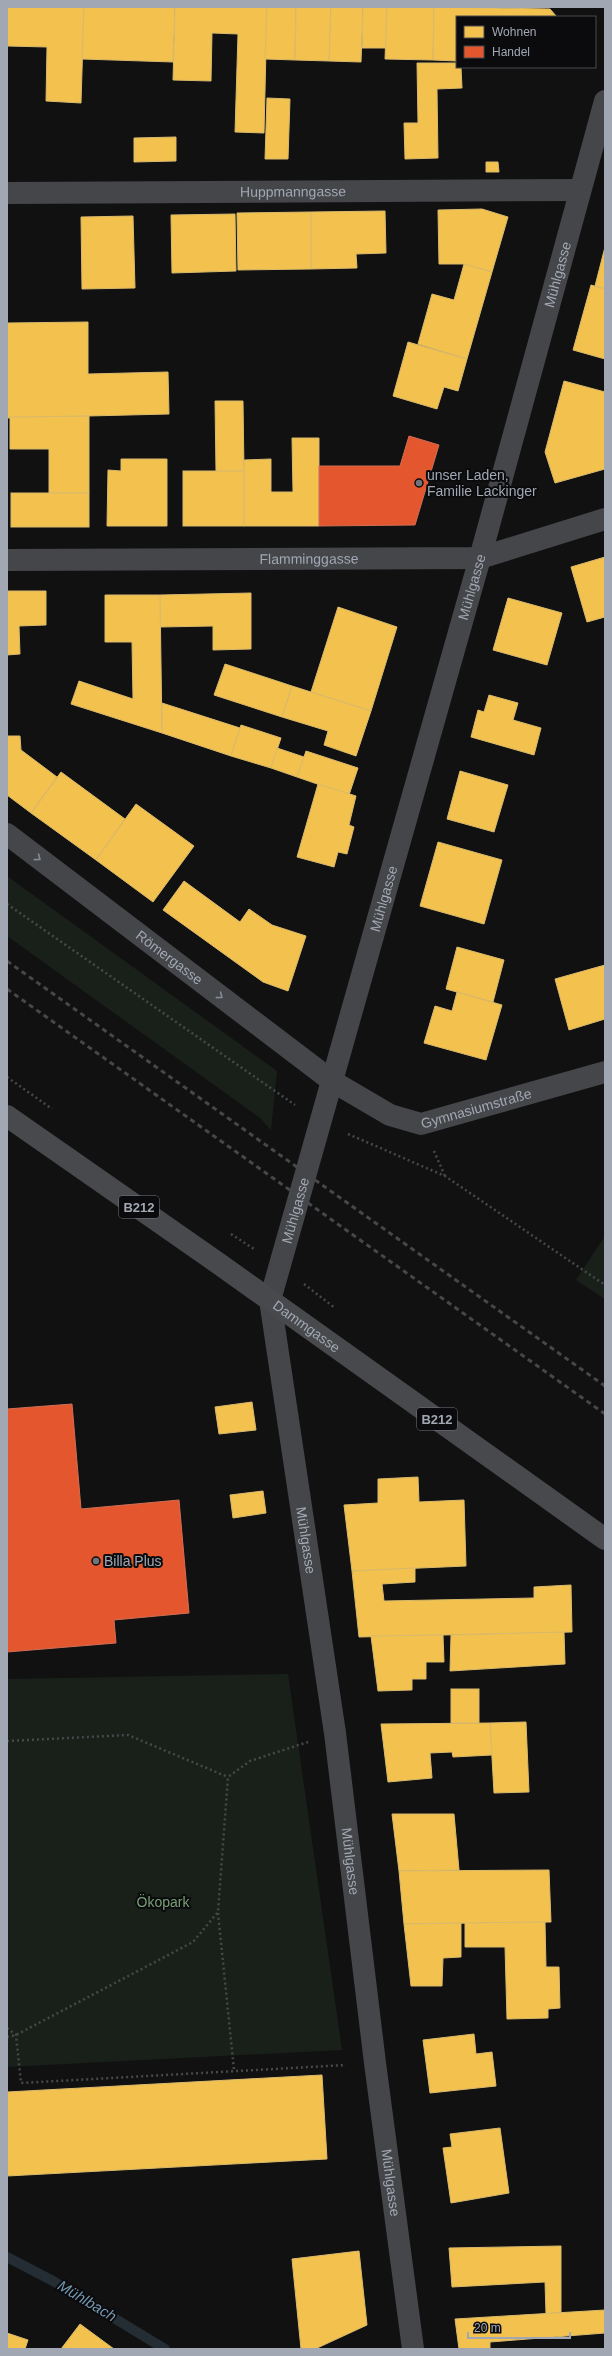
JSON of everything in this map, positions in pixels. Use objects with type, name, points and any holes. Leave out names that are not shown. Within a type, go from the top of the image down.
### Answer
[{"type":"main road","name":"Dammgasse","points":[[7,1116],[270,1300],[605,1539]]},
{"type":"street","name":"Mühlgasse","points":[[413,2349],[375,2063],[335,1733],[270,1300],[480,558],[579,190],[605,101]]},
{"type":"street","name":"Huppmanngasse","points":[[7,193],[579,190]]},
{"type":"street","name":"Flamminggasse","points":[[7,560],[480,558],[605,519]]},
{"type":"street","name":"Römergasse","points":[[7,834],[332,1081]]},
{"type":"street","name":"Gymnasiumstraße","points":[[332,1081],[390,1115],[422,1124],[605,1072]]},
{"type":"path","points":[[7,904],[320,1122],[445,1176],[605,1285]]},
{"type":"path","points":[[234,2070],[218,1912],[228,1778],[250,1761],[335,1733]]},
{"type":"path","points":[[7,1741],[128,1735],[228,1778]]},
{"type":"path","points":[[7,2037],[16,2035],[192,1942],[218,1912]]},
{"type":"path","points":[[7,2028],[16,2035],[21,2083],[375,2063]]},
{"type":"green space","points":[[7,876],[277,1071],[271,1130],[260,1118],[7,936]]},
{"type":"green space","points":[[605,1236],[605,1299],[576,1280]]},
{"type":"green space","name":"Ökopark","points":[[288,1674],[342,2050],[7,2067],[7,1679]]},
{"type":"building: Wohnen","points":[[7,7],[84,7],[81,103],[46,101],[47,47],[7,46]]},
{"type":"building: Wohnen","points":[[84,7],[175,7],[173,62],[82,59]]},
{"type":"building: Wohnen","points":[[175,7],[267,7],[264,133],[235,132],[238,34],[212,33],[211,81],[173,80]]},
{"type":"building: Wohnen","points":[[267,7],[296,7],[295,60],[265,59]]},
{"type":"building: Wohnen","points":[[296,7],[331,7],[329,61],[295,60]]},
{"type":"building: Wohnen","points":[[331,7],[363,7],[361,62],[329,61]]},
{"type":"building: Wohnen","points":[[363,7],[387,7],[386,48],[362,48]]},
{"type":"building: Wohnen","points":[[387,7],[434,7],[433,60],[385,59]]},
{"type":"building: Wohnen","points":[[434,7],[550,9],[556,16],[456,16],[456,61],[433,60]]},
{"type":"building: Wohnen","points":[[417,63],[456,63],[456,68],[461,68],[462,88],[437,89],[438,158],[405,159],[404,123],[418,123]]},
{"type":"building: Wohnen","points":[[267,98],[290,99],[288,159],[265,159]]},
{"type":"building: Wohnen","points":[[176,137],[176,161],[134,162],[134,138]]},
{"type":"building: Wohnen","points":[[486,162],[498,162],[499,172],[486,172]]},
{"type":"building: Wohnen","points":[[482,209],[508,217],[492,272],[464,264],[439,264],[438,210]]},
{"type":"building: Wohnen","points":[[385,211],[386,253],[356,254],[357,268],[311,269],[311,212]]},
{"type":"building: Wohnen","points":[[311,212],[311,269],[238,270],[237,213]]},
{"type":"building: Wohnen","points":[[235,214],[236,271],[172,273],[171,215]]},
{"type":"building: Wohnen","points":[[133,216],[135,288],[82,289],[81,217]]},
{"type":"building: Wohnen","points":[[605,247],[605,289],[595,286]]},
{"type":"building: Wohnen","points":[[464,264],[492,272],[467,359],[418,344],[432,294],[454,300]]},
{"type":"building: Wohnen","points":[[591,285],[605,289],[605,359],[573,350]]},
{"type":"building: Wohnen","points":[[88,322],[88,374],[168,372],[169,414],[7,418],[7,323]]},
{"type":"building: Wohnen","points":[[408,342],[467,359],[458,391],[444,387],[437,409],[393,396]]},
{"type":"building: Wohnen","points":[[564,381],[605,392],[605,469],[555,483],[545,452]]},
{"type":"building: Wohnen","points":[[215,401],[243,401],[244,471],[216,471]]},
{"type":"building: Wohnen","points":[[89,416],[89,493],[49,493],[49,449],[10,449],[10,417]]},
{"type":"building: Wohnen","points":[[292,438],[319,438],[319,526],[244,526],[244,460],[271,459],[271,492],[293,492]]},
{"type":"building: Wohnen","points":[[121,459],[167,459],[167,526],[107,526],[108,470],[121,471]]},
{"type":"building: Wohnen","points":[[183,471],[244,471],[244,526],[183,526]]},
{"type":"building: Wohnen","points":[[11,493],[89,493],[89,527],[11,527]]},
{"type":"building: Wohnen","points":[[605,557],[605,617],[587,622],[571,567]]},
{"type":"building: Wohnen","points":[[7,591],[46,591],[46,625],[19,626],[20,654],[7,655]]},
{"type":"building: Wohnen","points":[[251,593],[251,649],[213,650],[213,626],[160,627],[160,595]]},
{"type":"building: Wohnen","points":[[105,595],[160,595],[162,733],[71,704],[79,681],[133,699],[132,642],[105,642]]},
{"type":"building: Wohnen","points":[[508,598],[562,613],[547,665],[493,650]]},
{"type":"building: Wohnen","points":[[338,607],[397,627],[371,711],[311,692]]},
{"type":"building: Wohnen","points":[[225,664],[292,686],[282,717],[214,695]]},
{"type":"building: Wohnen","points":[[292,686],[371,711],[356,756],[324,745],[328,731],[282,717]]},
{"type":"building: Wohnen","points":[[489,695],[518,703],[513,720],[541,728],[534,755],[471,737],[478,710],[484,712]]},
{"type":"building: Wohnen","points":[[162,703],[240,728],[231,756],[162,733]]},
{"type":"building: Wohnen","points":[[241,725],[281,738],[271,768],[231,756]]},
{"type":"building: Wohnen","points":[[7,736],[20,736],[21,750],[57,777],[31,813],[7,795]]},
{"type":"building: Wohnen","points":[[277,748],[304,757],[297,777],[271,768]]},
{"type":"building: Wohnen","points":[[306,751],[358,768],[349,795],[297,777]]},
{"type":"building: Wohnen","points":[[460,771],[508,785],[494,832],[447,819]]},
{"type":"building: Wohnen","points":[[61,772],[125,819],[96,860],[31,813]]},
{"type":"building: Wohnen","points":[[318,784],[356,796],[349,825],[354,827],[347,854],[338,852],[334,867],[297,857]]},
{"type":"building: Wohnen","points":[[136,804],[194,846],[153,902],[96,860]]},
{"type":"building: Wohnen","points":[[438,842],[502,860],[484,924],[420,906]]},
{"type":"building: Wohnen","points":[[184,881],[240,922],[249,909],[272,925],[306,936],[288,991],[263,982],[163,910]]},
{"type":"building: Wohnen","points":[[457,947],[504,960],[493,1002],[446,989]]},
{"type":"building: Wohnen","points":[[605,965],[605,1019],[569,1030],[555,979]]},
{"type":"building: Wohnen","points":[[457,992],[502,1005],[486,1060],[424,1043],[435,1006],[452,1011]]},
{"type":"building: Wohnen","points":[[252,1402],[256,1430],[219,1434],[215,1407]]},
{"type":"building: Wohnen","points":[[418,1477],[419,1502],[464,1500],[466,1566],[352,1571],[344,1505],[378,1503],[378,1479]]},
{"type":"building: Wohnen","points":[[263,1491],[266,1513],[233,1518],[230,1495]]},
{"type":"building: Wohnen","points":[[415,1568],[415,1582],[382,1584],[384,1601],[534,1598],[534,1587],[571,1585],[572,1632],[359,1637],[352,1571]]},
{"type":"building: Wohnen","points":[[564,1632],[565,1664],[450,1671],[451,1635]]},
{"type":"building: Wohnen","points":[[443,1635],[444,1662],[426,1662],[426,1679],[412,1679],[412,1690],[378,1691],[371,1636]]},
{"type":"building: Wohnen","points":[[451,1689],[479,1689],[479,1723],[451,1723]]},
{"type":"building: Wohnen","points":[[526,1722],[529,1792],[494,1793],[490,1723]]},
{"type":"building: Wohnen","points":[[490,1723],[492,1755],[453,1757],[452,1752],[430,1753],[432,1778],[388,1782],[381,1724]]},
{"type":"building: Wohnen","points":[[392,1814],[454,1814],[459,1870],[399,1871]]},
{"type":"building: Wohnen","points":[[549,1870],[551,1922],[404,1924],[399,1871]]},
{"type":"building: Wohnen","points":[[545,1922],[546,1967],[559,1967],[560,2008],[548,2009],[548,2018],[507,2019],[505,1947],[465,1947],[465,1923]]},
{"type":"building: Wohnen","points":[[461,1923],[461,1957],[443,1958],[442,1986],[411,1986],[404,1924]]},
{"type":"building: Wohnen","points":[[474,2034],[476,2054],[492,2052],[496,2086],[430,2093],[423,2040]]},
{"type":"building: Wohnen","points":[[322,2075],[327,2159],[7,2176],[7,2092]]},
{"type":"building: Wohnen","points":[[500,2128],[509,2193],[451,2203],[443,2148],[452,2147],[450,2134]]},
{"type":"building: Wohnen","points":[[561,2246],[561,2312],[546,2314],[545,2282],[452,2287],[449,2248]]},
{"type":"building: Wohnen","points":[[359,2251],[367,2325],[315,2349],[301,2349],[292,2259]]},
{"type":"building: Wohnen","points":[[605,2310],[605,2333],[490,2342],[490,2349],[459,2349],[455,2319]]},
{"type":"building: Wohnen","points":[[80,2324],[114,2349],[61,2349]]},
{"type":"building: Wohnen","points":[[7,2333],[28,2340],[25,2349],[7,2349]]},
{"type":"building: Handel","points":[[409,436],[439,445],[415,525],[319,526],[319,466],[400,466]]},
{"type":"building: Handel","name":"Billa Plus","points":[[72,1404],[81,1509],[179,1500],[189,1613],[114,1620],[116,1643],[7,1652],[7,1409]]},
{"type":"waterway","name":"Mühlbach","points":[[7,2257],[53,2281],[165,2349]]},
{"type":"railway","points":[[7,961],[605,1386]]},
{"type":"railway","points":[[7,989],[605,1414]]},
{"type":"place","name":"unser Laden, Familie Lackinger","points":[[419,483]]},
{"type":"place","name":"Billa Plus","points":[[96,1561]]}]
